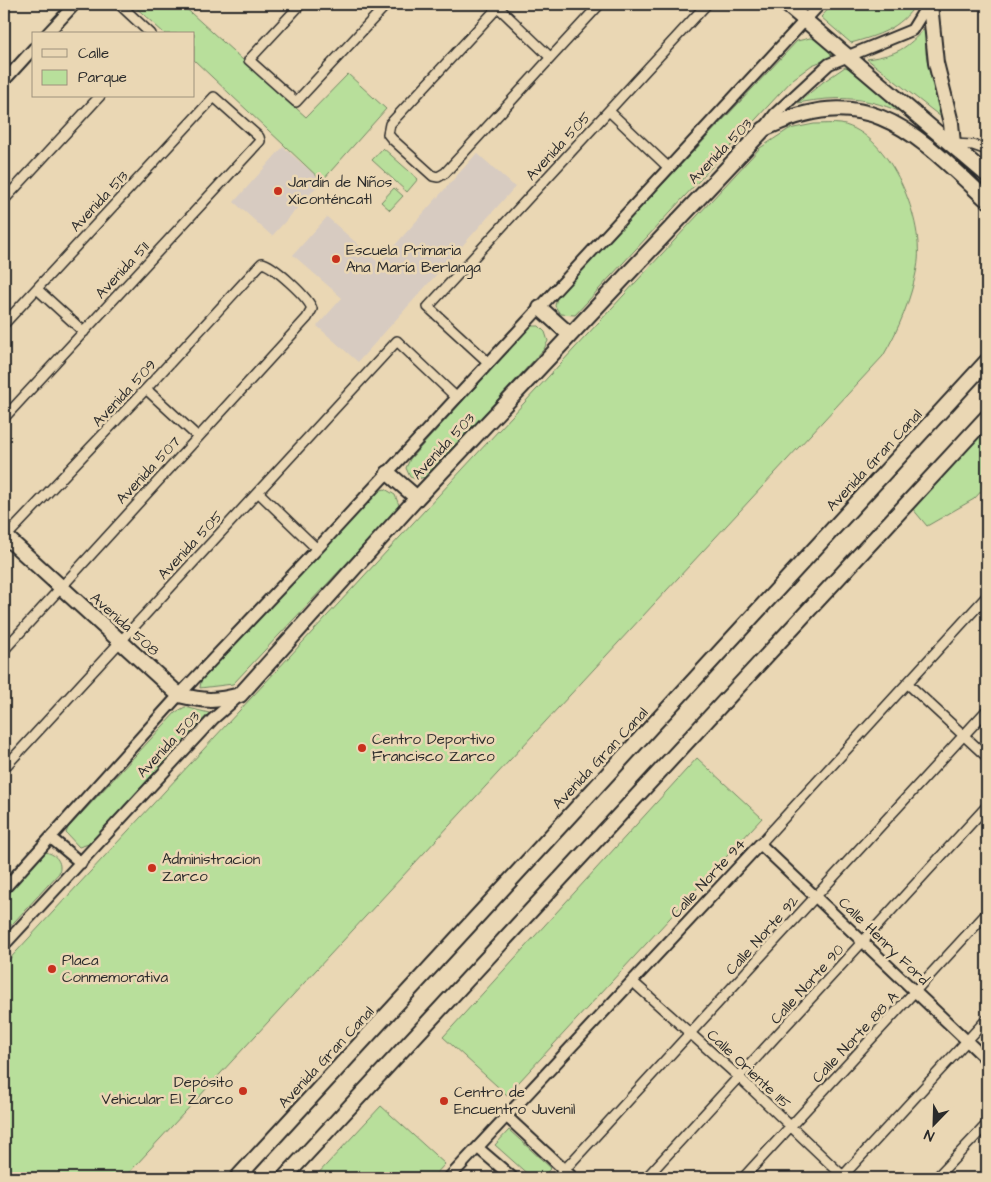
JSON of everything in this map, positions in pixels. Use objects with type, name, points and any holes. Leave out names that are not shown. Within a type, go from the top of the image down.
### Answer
[{"type":"main road","points":[[786,4],[953,144],[987,176]]},
{"type":"main road","points":[[929,4],[936,63],[953,144]]},
{"type":"main road","points":[[764,129],[803,113],[828,109],[852,110],[884,118],[915,135],[987,200]]},
{"type":"main road","name":"Avenida 503","points":[[240,695],[417,498],[569,334],[764,129]]},
{"type":"main road","points":[[540,308],[569,334]]},
{"type":"main road","name":"Avenida Gran Canal","points":[[237,1178],[987,361]]},
{"type":"main road","points":[[284,1178],[987,417]]},
{"type":"main road","points":[[388,473],[417,498]]},
{"type":"main road","name":"Avenida 508","points":[[4,537],[179,695],[204,701],[217,701],[240,695]]},
{"type":"street","points":[[50,32],[75,4]]},
{"type":"street","points":[[119,4],[150,32]]},
{"type":"street","points":[[301,4],[249,60],[296,102],[387,4]]},
{"type":"street","points":[[550,56],[499,5],[394,119],[388,130],[392,139],[430,173],[438,177],[445,173],[550,56],[600,4]]},
{"type":"street","name":"Avenida 505","points":[[489,363],[428,307],[707,4]]},
{"type":"street","name":"Avenida 503","points":[[6,883],[51,838],[179,695],[388,473],[820,4]]},
{"type":"street","name":"Avenida 503","points":[[764,129],[775,114],[829,64],[845,55],[912,30],[929,4]]},
{"type":"street","points":[[4,81],[32,50]]},
{"type":"street","name":"Avenida 511","points":[[4,418],[260,141],[224,104],[214,97]]},
{"type":"street","name":"Avenida 513","points":[[4,324],[214,97]]},
{"type":"street","points":[[4,200],[98,98]]},
{"type":"street","points":[[609,111],[669,168]]},
{"type":"street","points":[[953,144],[973,145],[987,150]]},
{"type":"street","name":"Avenida 509","points":[[4,537],[146,390],[262,263],[270,266],[277,272],[308,301],[312,309]]},
{"type":"street","points":[[37,288],[84,332]]},
{"type":"street","name":"Avenida 507","points":[[4,650],[308,318],[312,309]]},
{"type":"street","name":"Avenida 505","points":[[4,768],[397,341],[457,398]]},
{"type":"street","points":[[146,390],[198,437]]},
{"type":"street","points":[[258,492],[317,549]]},
{"type":"street","name":"Calle Norte 94","points":[[449,1178],[633,982],[987,596]]},
{"type":"street","points":[[907,683],[987,757]]},
{"type":"street","name":"Avenida 503","points":[[4,945],[213,719],[240,695]]},
{"type":"street","name":"Calle Norte 92","points":[[557,1178],[987,710]]},
{"type":"street","name":"Calle Norte 90","points":[[646,1178],[740,1078],[987,806]]},
{"type":"street","points":[[51,838],[81,863]]},
{"type":"street","name":"Calle Henry Ford","points":[[760,844],[987,1060]]},
{"type":"street","name":"Calle Norte 88 A","points":[[743,1178],[987,913]]},
{"type":"street","name":"Calle Oriente 115","points":[[633,982],[740,1078],[843,1177]]},
{"type":"street","points":[[843,1177],[987,1019]]},
{"type":"street","points":[[506,1116],[573,1178]]},
{"type":"street","points":[[936,1178],[987,1124]]},
{"type":"street","points":[[478,1148],[513,1178]]},
{"type":"shaded area","name":"Jardín de Niños Xiconténcatl","points":[[283,147],[322,181],[272,236],[234,202]]},
{"type":"shaded area","name":"Escuela Primaria Ana María Berlanga","points":[[477,153],[515,187],[358,362],[317,326],[342,298],[293,255],[327,217],[379,263]]},
{"type":"green space","points":[[132,4],[181,4],[306,117],[348,74],[386,109],[322,181],[195,61],[195,32],[163,32]]},
{"type":"green space","points":[[833,4],[916,4],[903,20],[888,30],[851,43],[821,17]]},
{"type":"green space","points":[[926,27],[926,54],[941,117],[867,59],[900,50]]},
{"type":"green space","points":[[810,38],[821,40],[833,51],[830,58],[812,65],[793,79],[575,315],[560,314],[555,306],[557,297],[797,41]]},
{"type":"green space","points":[[845,67],[908,115],[880,104],[854,99],[814,100],[798,103]]},
{"type":"green space","name":"Centro Deportivo Francisco Zarco","points":[[814,124],[841,124],[859,131],[875,144],[889,162],[901,183],[910,205],[916,228],[917,268],[904,314],[883,356],[124,1178],[4,1178],[4,965],[760,148],[789,129]]},
{"type":"green space","points":[[383,148],[418,179],[407,192],[372,160]]},
{"type":"green space","points":[[394,188],[403,196],[390,210],[381,202]]},
{"type":"green space","points":[[531,326],[539,326],[545,332],[548,341],[544,349],[427,477],[416,479],[410,477],[406,468],[410,459]]},
{"type":"green space","points":[[987,427],[987,485],[974,499],[927,526],[912,508]]},
{"type":"green space","points":[[385,489],[395,495],[399,505],[389,518],[233,684],[200,688],[201,681],[378,491]]},
{"type":"green space","points":[[185,707],[209,713],[89,844],[79,847],[66,833],[68,828],[176,712]]},
{"type":"green space","points":[[697,758],[762,818],[507,1095],[443,1037]]},
{"type":"green space","points":[[44,852],[55,856],[60,865],[59,873],[4,933],[4,896]]},
{"type":"green space","points":[[381,1106],[445,1164],[432,1178],[314,1178]]},
{"type":"green space","points":[[509,1130],[551,1168],[541,1178],[532,1178],[495,1145]]},
{"type":"place","name":"Jardín de Niños Xiconténcatl","points":[[278,191]]},
{"type":"place","name":"Escuela Primaria Ana María Berlanga","points":[[336,259]]},
{"type":"place","name":"Centro Deportivo Francisco Zarco","points":[[362,748]]},
{"type":"place","name":"Administracion Zarco","points":[[152,868]]},
{"type":"place","name":"Placa Conmemorativa","points":[[52,969]]},
{"type":"place","name":"Depósito Vehicular El Zarco","points":[[243,1091]]},
{"type":"place","name":"Centro de Encuentro Juvenil","points":[[444,1101]]}]
